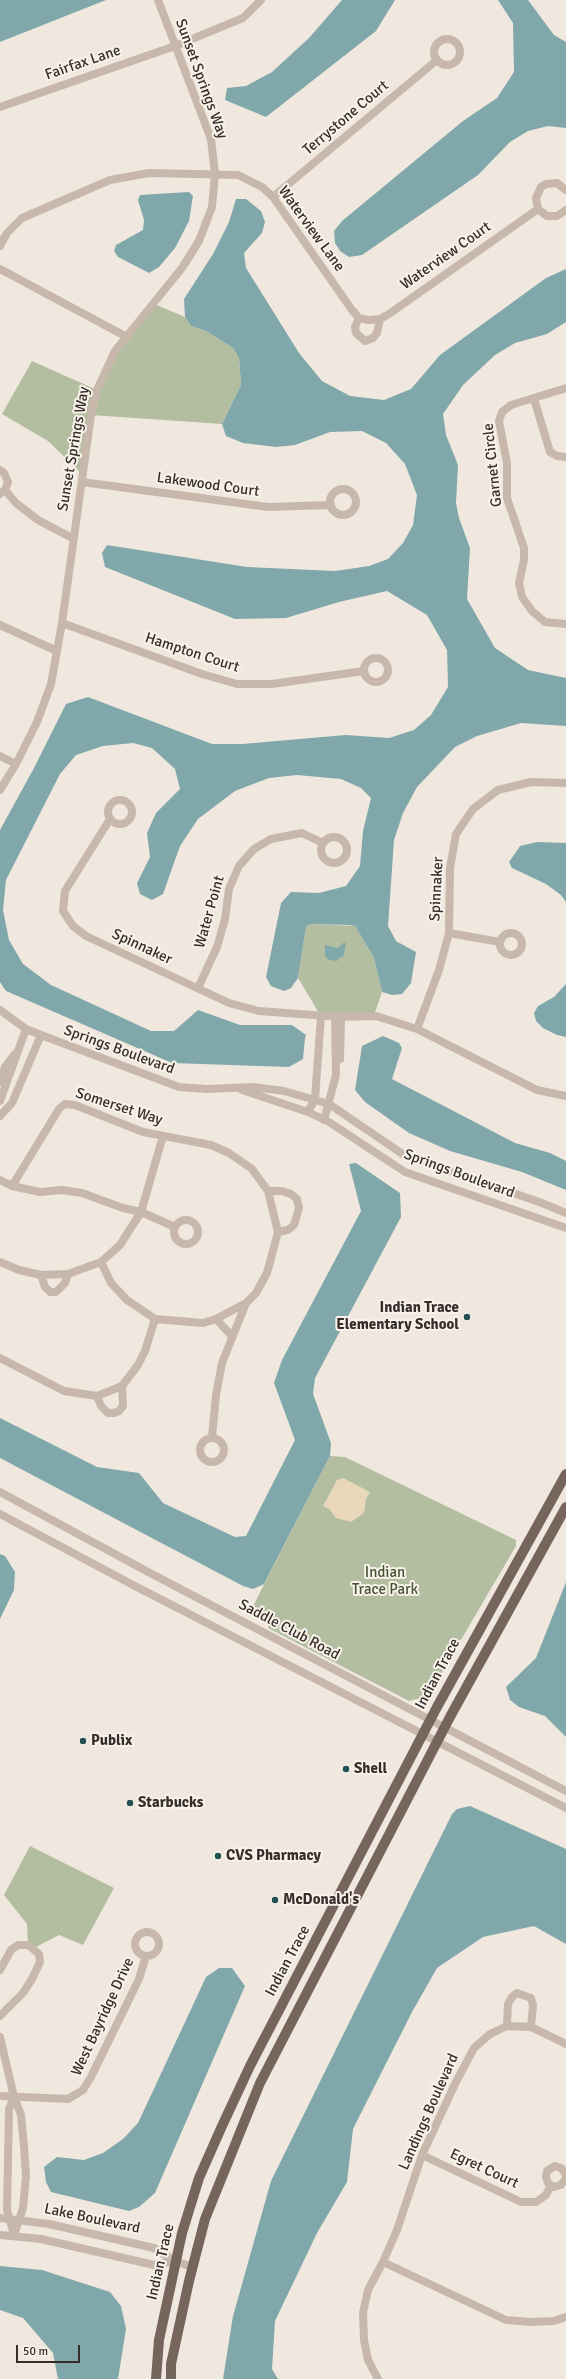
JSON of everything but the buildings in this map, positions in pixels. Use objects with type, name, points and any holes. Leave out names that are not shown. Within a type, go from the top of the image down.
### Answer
[{"type":"main road","name":"Indian Trace","points":[[156,2379],[159,2340],[175,2261],[199,2178],[225,2119],[250,2066],[422,1735],[566,1474]]},
{"type":"main road","name":"Indian Trace","points":[[171,2379],[171,2364],[192,2266],[205,2219],[260,2083],[445,1726],[566,1507]]},
{"type":"street","name":"Sunset Springs Way","points":[[0,790],[16,764],[37,722],[51,684],[62,623],[97,390],[107,365],[127,337],[182,268],[199,241],[212,207],[215,174],[210,140],[158,0]]},
{"type":"street","name":"Fairfax Lane","points":[[0,107],[175,46],[243,18],[261,0]]},
{"type":"street","name":"Terrystone Court","points":[[273,197],[437,60]]},
{"type":"street","name":"Waterview Lane","points":[[0,246],[7,233],[22,218],[110,180],[149,173],[238,175],[262,188],[273,197],[358,318]]},
{"type":"street","points":[[566,190],[557,183],[551,183],[541,187],[536,198],[538,209],[552,217],[562,214],[566,210]]},
{"type":"street","name":"Waterview Court","points":[[380,319],[538,209]]},
{"type":"street","points":[[0,269],[127,337]]},
{"type":"street","points":[[358,318],[368,320],[380,319],[377,333],[373,338],[365,341],[356,333],[355,327],[358,318]]},
{"type":"street","name":"Garnet Circle","points":[[566,388],[511,405],[502,412],[500,421],[507,463],[507,498],[524,548],[524,560],[519,584],[522,597],[532,611],[545,622],[566,624]]},
{"type":"street","points":[[534,399],[550,452],[557,456],[566,457]]},
{"type":"street","points":[[0,470],[6,477],[7,486],[2,492],[38,520],[74,539]]},
{"type":"street","name":"Lakewood Court","points":[[82,482],[268,506],[330,505]]},
{"type":"street","name":"Hampton Court","points":[[62,623],[202,674],[237,684],[272,684],[364,671]]},
{"type":"street","points":[[0,625],[57,651]]},
{"type":"street","points":[[0,756],[16,764]]},
{"type":"street","name":"Spinnaker","points":[[417,1029],[439,970],[449,933],[450,868],[456,834],[473,809],[498,790],[531,782],[566,783]]},
{"type":"street","name":"Spinnaker","points":[[110,819],[65,891],[63,911],[72,926],[86,936],[229,1003],[259,1011],[338,1017],[376,1016],[417,1029],[537,1090],[566,1096]]},
{"type":"street","name":"Water Point","points":[[198,988],[217,947],[225,919],[229,889],[239,866],[262,843],[282,836],[304,834],[323,843]]},
{"type":"street","name":"Spinnaker","points":[[449,933],[500,942]]},
{"type":"street","name":"Springs Boulevard","points":[[0,1010],[26,1029],[179,1087],[237,1089],[261,1088],[315,1099],[329,1104],[404,1155],[542,1203],[566,1214]]},
{"type":"street","points":[[308,1112],[315,1099],[321,1016]]},
{"type":"street","points":[[324,1120],[336,1075],[338,1017]]},
{"type":"street","points":[[0,1101],[26,1029]]},
{"type":"street","points":[[0,1116],[12,1103],[41,1035]]},
{"type":"street","points":[[0,1082],[5,1066],[20,1046]]},
{"type":"street","name":"Springs Boulevard","points":[[237,1089],[308,1112],[361,1142],[382,1158],[405,1172],[566,1228]]},
{"type":"street","name":"Somerset Way","points":[[12,1186],[59,1109],[65,1104],[75,1105],[118,1124],[163,1136],[211,1146],[229,1153],[252,1169],[268,1191],[278,1232],[267,1273],[256,1293],[246,1303],[222,1363],[216,1395],[212,1437]]},
{"type":"street","points":[[0,1262],[19,1270],[41,1275],[68,1274],[100,1262],[120,1245],[141,1212],[163,1136]]},
{"type":"street","points":[[0,1180],[12,1186],[40,1192],[62,1190],[82,1193],[122,1208],[141,1212],[175,1227]]},
{"type":"street","points":[[268,1191],[282,1191],[291,1194],[298,1199],[299,1208],[294,1225],[288,1230],[278,1232]]},
{"type":"street","points":[[100,1262],[111,1283],[127,1300],[155,1319],[203,1323],[216,1320],[246,1303]]},
{"type":"street","points":[[41,1275],[45,1287],[50,1292],[56,1292],[65,1283],[68,1274]]},
{"type":"street","points":[[0,1358],[64,1391],[97,1396],[122,1386],[138,1365],[145,1351],[155,1319]]},
{"type":"street","points":[[216,1320],[232,1336]]},
{"type":"street","points":[[97,1396],[101,1406],[108,1413],[119,1411],[122,1406],[122,1386]]},
{"type":"street","name":"Saddle Club Road","points":[[0,1492],[159,1578],[445,1726],[566,1791]]},
{"type":"street","name":"Saddle Club Road","points":[[0,1514],[133,1586],[566,1808]]},
{"type":"street","points":[[0,1970],[11,1950],[18,1945],[28,1945],[39,1954],[40,1962],[32,1979],[23,1992],[0,2016]]},
{"type":"street","name":"West Bayridge Drive","points":[[0,2096],[68,2099],[83,2090],[91,2077],[139,1979],[146,1956]]},
{"type":"street","points":[[507,2026],[508,2004],[512,1997],[517,1993],[530,1998],[533,2005],[531,2027]]},
{"type":"street","name":"Landings Boulevard","points":[[378,2379],[368,2360],[364,2340],[363,2313],[368,2290],[384,2262],[422,2155],[455,2084],[474,2048],[490,2034],[507,2026],[531,2027],[566,2044]]},
{"type":"street","points":[[0,2037],[14,2097],[20,2115],[26,2176],[23,2208],[14,2235]]},
{"type":"street","points":[[14,2097],[8,2109],[7,2210],[14,2235]]},
{"type":"street","name":"Egret Court","points":[[422,2155],[521,2202],[536,2202],[546,2195],[551,2185],[561,2186],[566,2178]]},
{"type":"street","points":[[551,2185],[546,2177],[549,2169],[558,2166],[564,2170],[566,2175]]},
{"type":"street","name":"Lake Boulevard","points":[[0,2218],[20,2218],[154,2248],[175,2261],[192,2266]]},
{"type":"street","name":"Lake Boulevard","points":[[0,2235],[14,2235],[41,2239],[154,2265],[175,2261]]},
{"type":"street","points":[[384,2262],[506,2320],[531,2322],[554,2321],[566,2317]]},
{"type":"green space","points":[[154,304],[185,317],[191,326],[206,331],[233,348],[239,358],[241,385],[222,424],[91,415],[83,475],[48,441],[2,414],[32,361],[97,390],[107,365]]},
{"type":"green space","points":[[310,924],[355,926],[374,958],[382,992],[374,1015],[319,1013],[298,978],[306,927]]},
{"type":"green space","name":"Indian Trace Park","points":[[330,1456],[345,1457],[516,1540],[516,1546],[428,1696],[409,1701],[268,1628],[269,1622],[250,1612]]},
{"type":"green space","points":[[30,1846],[114,1888],[83,1945],[59,1935],[34,1948],[28,1945],[27,1924],[4,1895]]},
{"type":"sand","points":[[343,1478],[370,1492],[366,1499],[364,1513],[351,1522],[336,1518],[329,1509],[323,1506],[337,1480]]},
{"type":"water","points":[[0,0],[106,0],[0,42]]},
{"type":"water","points":[[342,0],[395,0],[376,31],[266,117],[225,100],[227,88],[246,86],[272,72],[309,38]]},
{"type":"water","points":[[498,0],[528,0],[554,35],[566,42],[566,128],[548,126],[528,131],[510,142],[478,175],[362,255],[349,257],[340,251],[335,243],[334,231],[342,221],[463,121],[497,98],[514,72],[513,23]]},
{"type":"water","points":[[189,192],[193,196],[189,221],[175,248],[159,267],[149,273],[118,257],[114,251],[116,245],[143,230],[144,220],[138,200],[140,195]]},
{"type":"water","points":[[236,199],[246,199],[261,211],[265,222],[262,233],[244,253],[246,268],[299,353],[322,381],[350,396],[384,400],[411,389],[440,355],[546,278],[566,269],[566,322],[547,334],[515,343],[495,355],[463,385],[443,414],[446,435],[458,465],[456,503],[459,518],[470,548],[467,599],[495,648],[528,670],[566,678],[566,726],[521,723],[477,736],[455,747],[417,787],[403,813],[394,840],[388,926],[396,941],[416,952],[411,983],[402,994],[392,995],[382,992],[374,958],[355,926],[348,925],[310,924],[306,927],[298,978],[291,988],[284,991],[271,986],[266,977],[281,903],[291,892],[319,893],[346,886],[360,866],[363,831],[371,798],[361,788],[341,779],[297,775],[269,778],[235,791],[198,819],[180,846],[163,894],[152,900],[140,894],[137,883],[150,857],[147,833],[156,813],[180,789],[175,769],[152,748],[133,743],[103,746],[76,755],[60,774],[6,880],[3,910],[9,940],[23,964],[51,985],[151,1031],[174,1031],[198,1010],[240,1025],[292,1025],[306,1035],[303,1059],[289,1067],[172,1063],[6,991],[0,982],[0,830],[34,768],[66,704],[88,697],[212,744],[242,744],[346,735],[389,738],[414,730],[431,715],[448,687],[447,650],[427,615],[387,591],[339,602],[286,618],[235,619],[105,567],[102,553],[107,545],[247,567],[335,571],[369,566],[388,559],[403,543],[413,525],[417,495],[405,464],[386,443],[362,431],[330,432],[295,445],[276,447],[243,443],[226,436],[222,424],[241,385],[239,358],[233,348],[206,331],[191,326],[185,317],[184,299],[213,254],[229,222]]},
{"type":"water","points":[[537,842],[566,843],[566,902],[561,895],[546,884],[512,868],[509,862],[520,846]]},
{"type":"water","points":[[343,943],[346,943],[343,958],[340,957],[337,961],[329,960],[325,956],[325,945],[338,948]]},
{"type":"water","points":[[566,984],[566,1037],[557,1035],[543,1028],[536,1021],[534,1013],[538,1006],[554,997]]},
{"type":"water","points":[[383,1036],[399,1043],[402,1048],[392,1079],[515,1143],[550,1153],[566,1161],[566,1190],[522,1172],[450,1151],[409,1133],[365,1102],[355,1090],[362,1046]]},
{"type":"water","points":[[356,1163],[400,1193],[401,1217],[315,1378],[313,1394],[331,1443],[330,1456],[264,1584],[253,1589],[243,1586],[0,1458],[0,1418],[97,1467],[139,1473],[163,1503],[235,1537],[246,1536],[295,1440],[274,1383],[282,1360],[361,1211],[349,1164]]},
{"type":"water","points":[[0,1554],[5,1556],[15,1572],[14,1590],[0,1619]]},
{"type":"water","points":[[566,1582],[566,1737],[545,1716],[519,1707],[510,1700],[506,1687],[536,1658]]},
{"type":"water","points":[[470,1806],[566,1849],[566,1944],[534,1926],[483,1937],[437,1968],[412,2012],[353,2129],[347,2182],[317,2233],[275,2321],[272,2369],[278,2379],[223,2379],[233,2316],[271,2181],[452,1814],[457,1809]]},
{"type":"water","points":[[219,1968],[232,1968],[245,1986],[155,2193],[139,2207],[129,2211],[51,2192],[46,2182],[44,2167],[57,2157],[84,2160],[103,2153],[123,2139],[138,2123],[206,1977]]},
{"type":"water","points":[[0,2266],[42,2270],[110,2292],[121,2306],[126,2329],[118,2379],[58,2379],[53,2353],[23,2318],[0,2310]]},
{"type":"place","name":"Indian Trace Elementary School","points":[[467,1317]]},
{"type":"place","name":"Publix","points":[[83,1741]]},
{"type":"place","name":"Shell","points":[[346,1769]]},
{"type":"place","name":"Starbucks","points":[[130,1803]]},
{"type":"place","name":"CVS Pharmacy","points":[[218,1856]]},
{"type":"place","name":"McDonald's","points":[[275,1900]]}]
